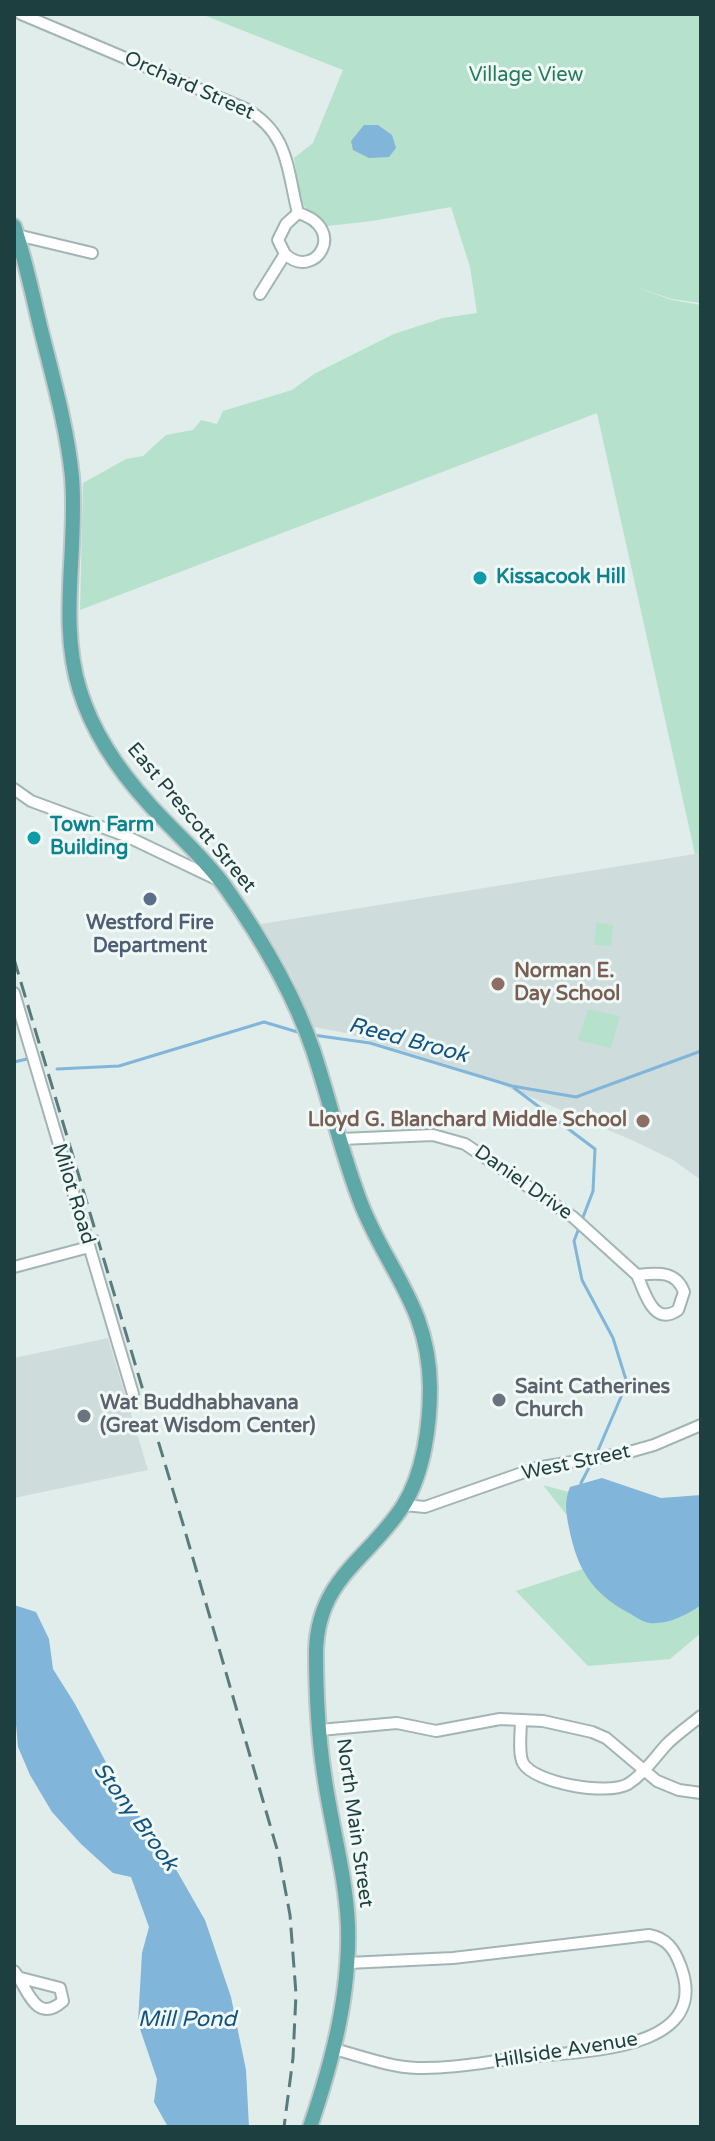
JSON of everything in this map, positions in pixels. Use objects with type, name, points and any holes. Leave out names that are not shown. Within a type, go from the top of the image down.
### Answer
[{"type":"main road","name":"East Prescott Street","points":[[16,231],[49,360],[72,475],[70,630],[74,669],[81,694],[91,718],[122,770],[148,803],[221,880],[279,971],[307,1034],[341,1139]]},
{"type":"main road","name":"North Main Street","points":[[310,2127],[334,2049],[348,1963],[345,1888],[324,1776],[316,1680],[321,1611],[331,1591],[404,1505],[418,1471],[429,1416],[430,1381],[425,1345],[414,1305],[365,1213],[341,1139]]},
{"type":"street","name":"Orchard Street","points":[[21,14],[258,116],[278,138],[298,213]]},
{"type":"street","points":[[298,213],[308,216],[325,235],[325,245],[319,254],[303,263],[295,262],[285,254],[278,240],[282,230],[298,213]]},
{"type":"street","points":[[16,231],[92,253]]},
{"type":"street","points":[[260,294],[285,254]]},
{"type":"street","points":[[14,789],[43,806],[126,836],[221,880]]},
{"type":"street","name":"Milot Road","points":[[14,993],[133,1394]]},
{"type":"street","name":"Daniel Drive","points":[[341,1139],[433,1135],[465,1144],[562,1208],[637,1275],[651,1307],[663,1314],[678,1310],[684,1292],[675,1277],[668,1274],[637,1275]]},
{"type":"street","points":[[14,1267],[89,1247]]},
{"type":"street","name":"West Street","points":[[404,1505],[425,1507],[536,1468],[626,1453],[701,1425]]},
{"type":"street","points":[[521,1720],[522,1761],[531,1772],[576,1787],[603,1791],[626,1785],[670,1741],[701,1716]]},
{"type":"street","points":[[320,1730],[397,1723],[436,1731],[500,1719],[543,1721],[606,1738],[643,1771],[679,1790],[701,1793]]},
{"type":"street","name":"Hillside Avenue","points":[[334,2049],[417,2068],[469,2066],[600,2050],[624,2046],[657,2033],[678,2015],[687,1996],[685,1976],[675,1953],[665,1940],[649,1935],[453,1958],[348,1963]]},
{"type":"shaded area","name":"Norman E. Day School","points":[[701,853],[701,1180],[673,1160],[634,1141],[474,1073],[346,1033],[314,1027],[291,975],[261,924]]},
{"type":"shaded area","points":[[108,1338],[148,1470],[14,1498],[14,1358]]},
{"type":"green space","name":"Village View","points":[[201,14],[701,14],[701,303],[672,299],[629,285],[672,300],[701,305],[701,853],[695,854],[597,413],[80,610],[83,483],[126,459],[143,456],[166,435],[193,430],[201,420],[217,424],[223,411],[292,390],[314,374],[394,334],[443,318],[477,313],[470,267],[451,207],[327,226],[304,206],[294,158],[313,143],[343,70]]},
{"type":"green space","points":[[596,923],[613,925],[611,946],[594,945]]},
{"type":"green space","points":[[588,1009],[620,1016],[611,1048],[578,1040]]},
{"type":"green space","points":[[543,1485],[661,1517],[701,1502],[701,1633],[670,1659],[588,1666],[516,1591],[604,1562]]},
{"type":"water","points":[[364,125],[378,125],[392,135],[396,148],[389,157],[369,158],[353,150],[351,141]]},
{"type":"water","points":[[602,1478],[661,1498],[701,1495],[701,1605],[676,1618],[649,1623],[614,1604],[595,1587],[576,1555],[566,1502],[570,1487]]},
{"type":"water","name":"Mill Pond","points":[[14,1605],[36,1612],[49,1639],[53,1669],[126,1800],[158,1838],[205,1920],[231,1997],[246,2070],[249,2127],[168,2127],[154,2102],[157,2079],[138,2023],[142,1953],[149,1927],[131,1877],[113,1873],[52,1812],[18,1747],[14,1701]]},
{"type":"waterway","name":"Reed Brook","points":[[57,1069],[119,1066],[264,1022],[301,1033]]},
{"type":"waterway","name":"Reed Brook","points":[[313,1035],[370,1043],[512,1086],[576,1097],[701,1051]]},
{"type":"waterway","points":[[14,1062],[27,1059]]},
{"type":"waterway","points":[[514,1088],[595,1149],[593,1191],[574,1241],[582,1280],[613,1338],[627,1383],[596,1455]]},
{"type":"waterway","points":[[581,1483],[592,1462]]},
{"type":"railway","points":[[14,959],[279,1856],[290,1915],[296,1994],[293,2058],[284,2127]]},
{"type":"place","name":"Kissacook Hill","points":[[480,578]]},
{"type":"place","name":"Town Farm Building","points":[[34,838]]},
{"type":"place","name":"Westford Fire Department","points":[[150,899]]},
{"type":"place","name":"Norman E. Day School","points":[[498,984]]},
{"type":"place","name":"Lloyd G. Blanchard Middle School","points":[[643,1121]]},
{"type":"place","name":"Saint Catherines Church","points":[[499,1400]]},
{"type":"place","name":"Wat Buddhabhavana (Great Wisdom Center)","points":[[84,1416]]},
{"type":"water label","name":"Stony Brook","points":[[135,1817]]}]
